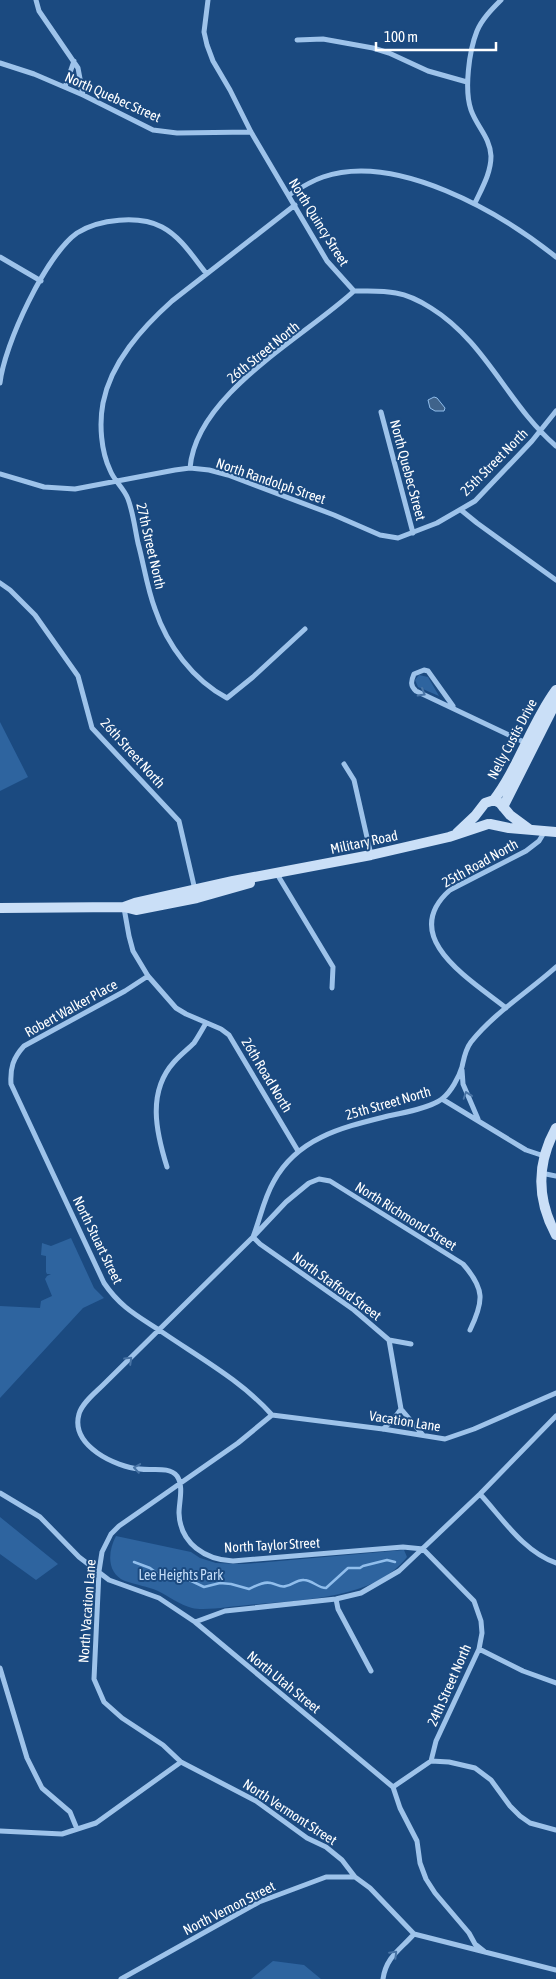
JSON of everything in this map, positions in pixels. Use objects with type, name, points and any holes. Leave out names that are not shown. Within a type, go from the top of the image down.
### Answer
[{"type":"main road","name":"Nelly Custis Drive","points":[[503,807],[529,744],[556,690]]},
{"type":"main road","name":"Nelly Custis Drive","points":[[493,801],[556,702]]},
{"type":"main road","points":[[456,834],[485,803],[493,801],[498,801],[514,819],[529,829]]},
{"type":"main road","points":[[480,810],[482,822],[489,824],[498,818],[503,807]]},
{"type":"main road","name":"Military Road","points":[[0,908],[124,908],[136,910],[196,894],[234,889],[277,874],[371,855],[489,824],[509,828],[556,832]]},
{"type":"main road","points":[[556,1128],[544,1156],[540,1188],[544,1206],[556,1235]]},
{"type":"street","points":[[36,0],[39,11],[78,68],[83,95]]},
{"type":"street","name":"North Quincy Street","points":[[208,0],[204,32],[213,61],[251,132],[327,261],[354,291]]},
{"type":"street","points":[[475,203],[487,178],[491,156],[485,134],[472,112],[468,100],[467,82],[477,30],[486,15],[501,0]]},
{"type":"street","points":[[297,40],[323,39],[373,48],[428,71],[467,82]]},
{"type":"street","points":[[65,87],[74,61]]},
{"type":"street","name":"North Quebec Street","points":[[0,63],[65,87],[153,130],[177,133],[251,132]]},
{"type":"street","points":[[289,195],[307,184],[324,177],[346,172],[372,172],[404,177],[475,203],[556,256]]},
{"type":"street","name":"27th Street North","points":[[295,205],[206,274],[154,318],[134,339],[115,371],[103,403],[102,432],[106,460],[110,471],[128,498],[152,600],[163,629],[186,664],[209,688],[227,698],[305,629]]},
{"type":"street","points":[[0,383],[12,337],[41,281],[60,250],[78,233],[98,224],[120,221],[148,222],[169,231],[184,246],[206,274]]},
{"type":"street","points":[[0,257],[41,281]]},
{"type":"street","points":[[354,291],[397,293],[420,301],[442,315],[472,342],[526,414],[556,446]]},
{"type":"street","name":"26th Street North","points":[[190,468],[199,435],[219,405],[246,376],[329,314],[354,291]]},
{"type":"street","name":"25th Street North","points":[[413,533],[437,523],[475,501],[498,478],[556,411]]},
{"type":"street","name":"North Quebec Street","points":[[381,412],[413,533]]},
{"type":"street","name":"North Randolph Street","points":[[0,474],[23,482],[75,489],[190,468],[209,470],[228,475],[334,515],[384,537],[398,538],[413,533]]},
{"type":"street","points":[[462,510],[556,580]]},
{"type":"street","name":"26th Street North","points":[[0,583],[10,590],[35,615],[78,676],[92,728],[180,821],[196,894]]},
{"type":"street","points":[[452,706],[428,671],[418,671],[414,674],[411,680],[414,689],[529,744]]},
{"type":"street","points":[[344,764],[354,780],[371,855]]},
{"type":"street","name":"25th Road North","points":[[506,1008],[442,955],[434,940],[432,917],[443,896],[450,890],[526,851],[539,841],[545,830]]},
{"type":"street","points":[[277,874],[333,967],[332,988]]},
{"type":"street","name":"26th Road North","points":[[124,908],[133,951],[148,976],[176,1008],[206,1023],[221,1028],[235,1044],[298,1150]]},
{"type":"street","name":"25th Street North","points":[[253,1238],[273,1182],[282,1167],[298,1150],[319,1137],[343,1127],[428,1105],[442,1099],[456,1080],[462,1068],[466,1050],[471,1042],[506,1008],[556,967]]},
{"type":"street","name":"Robert Walker Place","points":[[12,1065],[24,1046],[125,991],[148,976]]},
{"type":"street","points":[[167,1167],[157,1133],[157,1097],[163,1079],[174,1062],[194,1042],[206,1023]]},
{"type":"street","name":"North Stuart Street","points":[[12,1065],[11,1084],[104,1283],[115,1298],[125,1308],[255,1396],[272,1415]]},
{"type":"street","points":[[462,1068],[463,1084],[478,1119]]},
{"type":"street","points":[[442,1099],[478,1119],[526,1150],[544,1156]]},
{"type":"street","points":[[541,1172],[556,1176]]},
{"type":"street","name":"North Richmond Street","points":[[277,1210],[309,1183],[319,1179],[330,1181],[463,1264],[475,1278],[482,1300],[480,1310],[470,1330]]},
{"type":"street","name":"25th Street North","points":[[180,1482],[176,1475],[170,1471],[140,1469],[110,1460],[88,1445],[79,1430],[79,1414],[86,1403],[253,1238],[277,1210]]},
{"type":"street","name":"North Stafford Street","points":[[253,1238],[354,1310],[389,1340]]},
{"type":"street","points":[[412,1344],[389,1340],[400,1409],[423,1435]]},
{"type":"street","name":"Vacation Lane","points":[[272,1415],[445,1439],[474,1429],[556,1393]]},
{"type":"street","points":[[383,1429],[393,1420],[400,1409]]},
{"type":"street","name":"North Vacation Lane","points":[[181,1762],[163,1745],[122,1718],[104,1702],[94,1680],[99,1572],[102,1552],[111,1534],[141,1509],[238,1443],[272,1415]]},
{"type":"street","points":[[195,1622],[225,1611],[336,1600],[361,1593],[399,1571],[480,1494],[556,1416]]},
{"type":"street","name":"North Taylor Street","points":[[180,1482],[179,1513],[183,1532],[190,1543],[198,1550],[217,1559],[233,1561],[403,1546],[423,1549]]},
{"type":"street","name":"North Utah Street","points":[[0,1493],[40,1517],[79,1557],[109,1580],[159,1598],[195,1622],[394,1787]]},
{"type":"street","points":[[480,1494],[527,1547],[544,1559],[556,1564]]},
{"type":"street","name":"24th Street North","points":[[423,1549],[474,1601],[481,1621],[482,1633],[479,1649],[436,1741],[431,1761]]},
{"type":"street","points":[[336,1600],[338,1609],[371,1671]]},
{"type":"street","points":[[479,1649],[523,1671],[556,1683]]},
{"type":"street","points":[[0,1668],[2,1683],[27,1758],[42,1788],[70,1812],[77,1829]]},
{"type":"street","points":[[485,1952],[474,1944],[469,1934],[434,1893],[426,1879],[420,1863],[416,1841],[400,1808],[394,1787],[431,1761],[449,1762],[475,1768],[491,1780],[510,1806],[520,1816],[530,1822],[556,1830]]},
{"type":"street","points":[[0,1832],[62,1834],[96,1822],[181,1762]]},
{"type":"street","name":"North Vermont Street","points":[[181,1762],[256,1801],[294,1829],[326,1847],[342,1860],[355,1877],[370,1888],[414,1934]]},
{"type":"street","name":"North Vernon Street","points":[[120,1979],[259,1902],[326,1877],[355,1877]]},
{"type":"street","points":[[383,1979],[389,1959],[414,1934],[556,1970]]},
{"type":"green space","points":[[419,675],[428,677],[439,696],[418,687],[415,680]]},
{"type":"green space","points":[[0,722],[28,777],[0,791]]},
{"type":"green space","points":[[71,1238],[94,1288],[104,1298],[83,1308],[0,1398],[0,1306],[40,1308],[41,1301],[52,1296],[45,1279],[51,1274],[46,1272],[46,1256],[41,1255],[42,1243],[51,1246]]},
{"type":"green space","points":[[0,1517],[58,1564],[36,1580],[0,1554]]},
{"type":"green space","name":"Lee Heights Park","points":[[116,1536],[191,1552],[200,1558],[216,1563],[244,1564],[404,1550],[407,1557],[393,1571],[375,1582],[355,1590],[312,1599],[198,1609],[183,1605],[154,1589],[125,1581],[114,1573],[110,1555]]},
{"type":"green space","points":[[273,1961],[304,1965],[321,1979],[251,1979]]},
{"type":"shaded area","points":[[434,397],[445,408],[444,411],[435,411],[430,408],[428,400]]},
{"type":"waterway","points":[[134,1562],[150,1568],[166,1580],[183,1577],[204,1587],[220,1583],[249,1589],[265,1583],[284,1586],[302,1580],[307,1580],[326,1588],[348,1568],[360,1568],[387,1560],[395,1562]]}]
